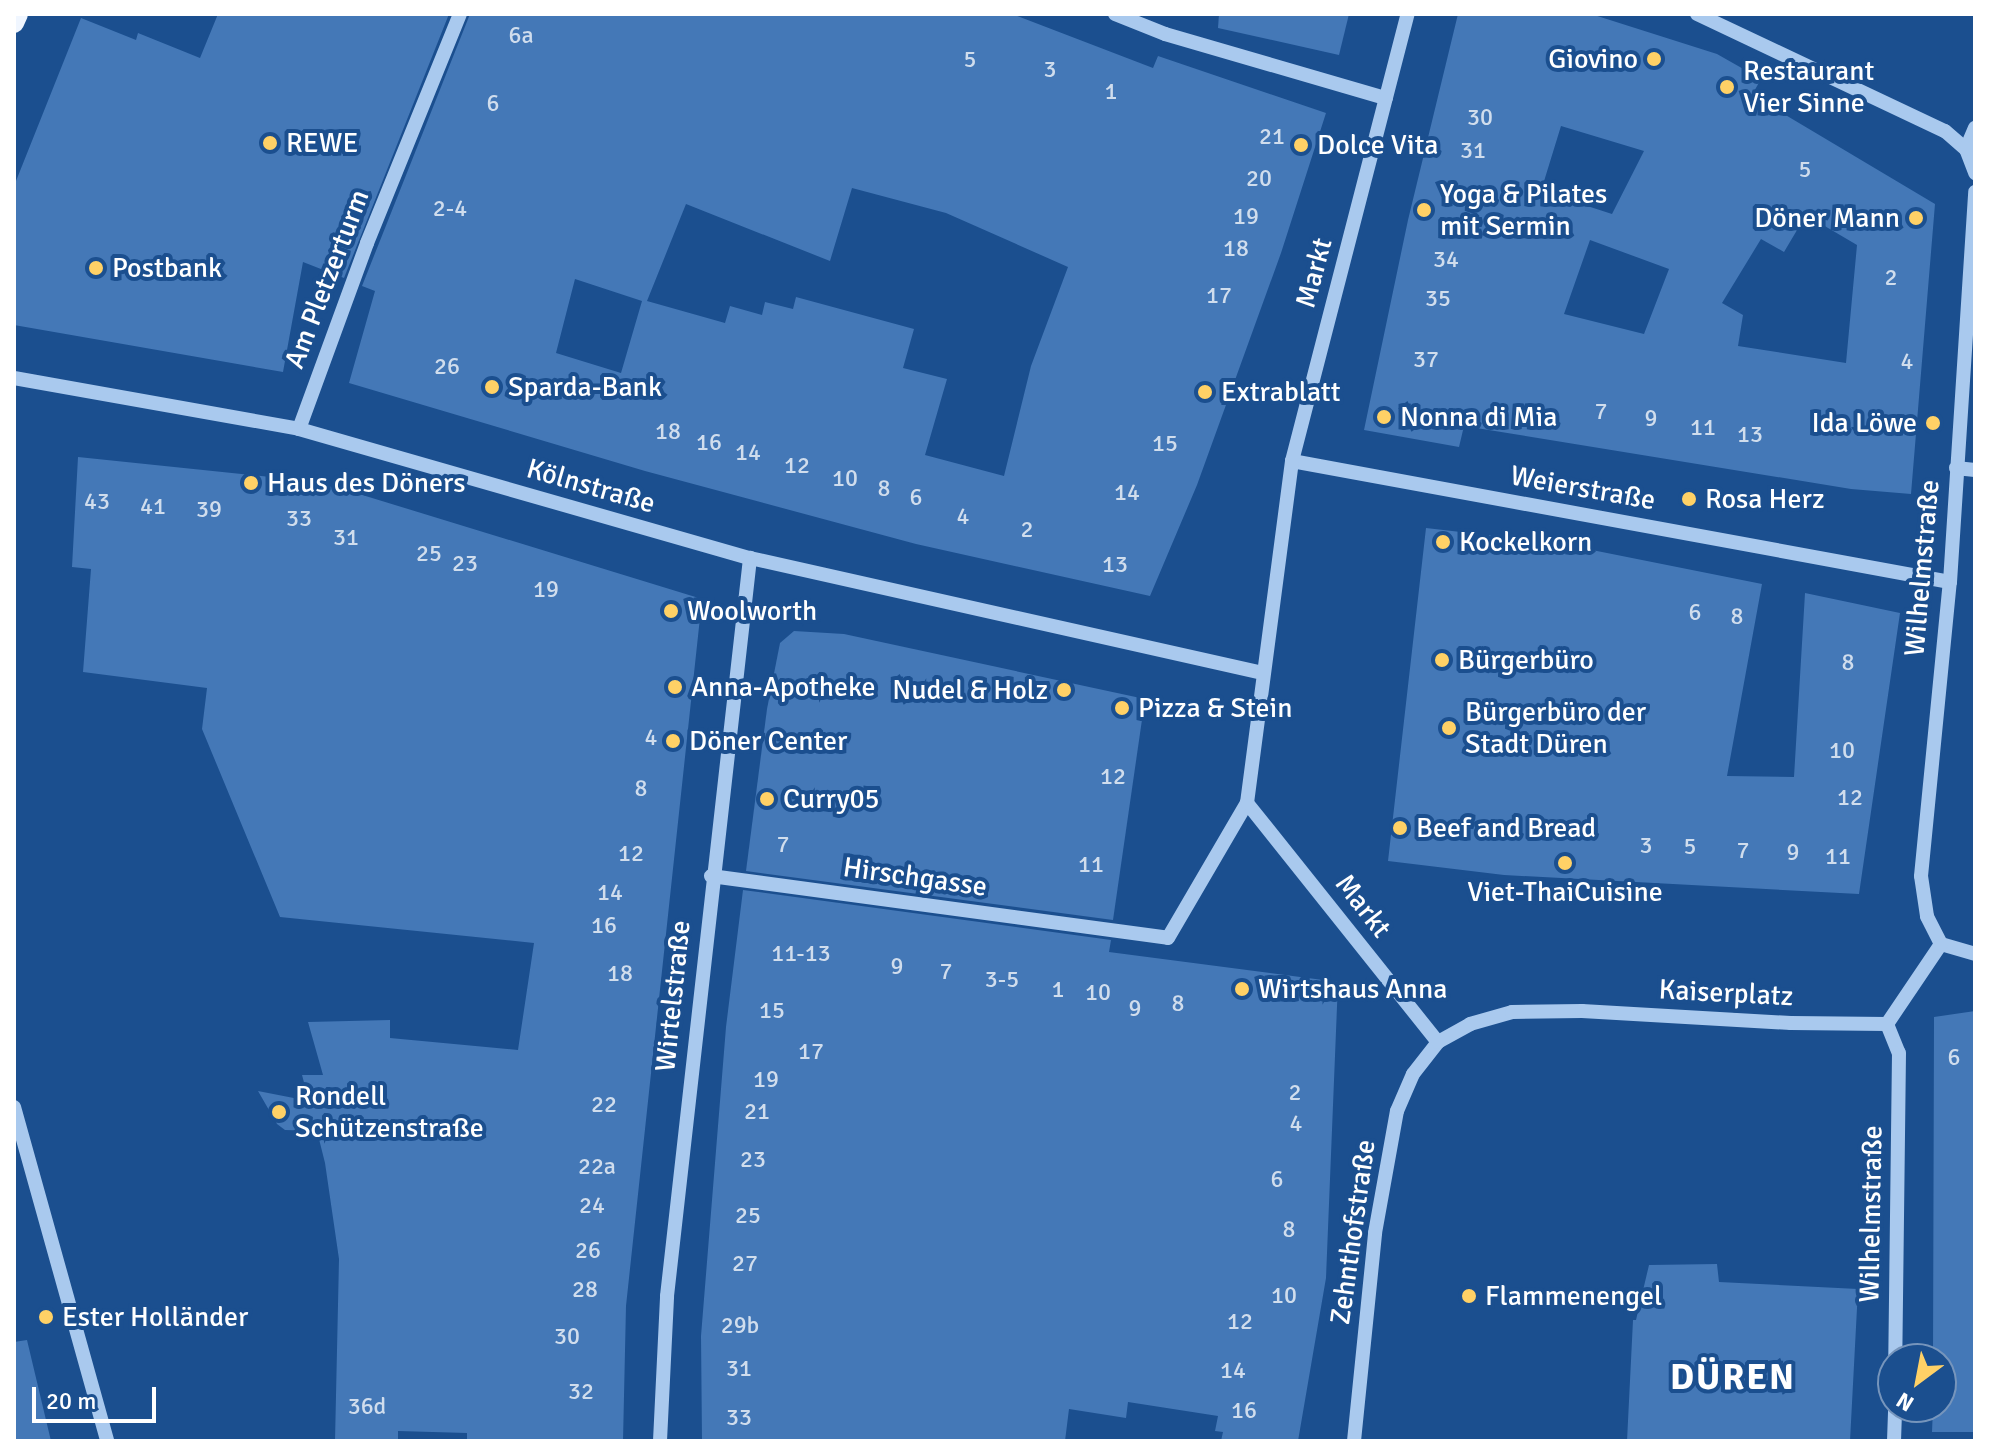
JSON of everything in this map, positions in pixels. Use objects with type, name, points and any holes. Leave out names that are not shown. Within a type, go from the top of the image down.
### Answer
[{"type":"main road","points":[[14,23],[18,14]]},
{"type":"street","name":"Am Pletzerturm","points":[[299,429],[367,243],[460,14]]},
{"type":"street","points":[[1115,14],[1165,34],[1386,98]]},
{"type":"street","name":"Markt","points":[[1111,931],[1168,938],[1247,803],[1292,461],[1408,14]]},
{"type":"street","points":[[1697,14],[1945,131],[1966,149],[1975,173]]},
{"type":"street","points":[[1966,149],[1975,128]]},
{"type":"street","name":"Wilhelmstraße","points":[[1941,944],[1927,916],[1921,876],[1950,582],[1975,192]]},
{"type":"street","name":"Kölnstraße","points":[[14,378],[299,429],[750,558],[1263,673]]},
{"type":"street","name":"Weierstraße","points":[[1292,461],[1950,582]]},
{"type":"street","points":[[1956,468],[1975,470]]},
{"type":"street","name":"Wirtelstraße","points":[[660,1441],[667,1296],[711,876],[750,558]]},
{"type":"street","name":"Markt","points":[[1247,803],[1438,1042]]},
{"type":"street","name":"Hirschgasse","points":[[711,876],[1111,931]]},
{"type":"street","points":[[1887,1024],[1941,944],[1975,954]]},
{"type":"street","name":"Kaiserplatz","points":[[1438,1042],[1470,1024],[1512,1012],[1582,1011],[1791,1023],[1887,1024]]},
{"type":"street","name":"Wilhelmstraße","points":[[1887,1024],[1899,1053],[1895,1343]]},
{"type":"street","name":"Zehnthofstraße","points":[[1354,1441],[1375,1233],[1397,1111],[1413,1074],[1438,1042]]},
{"type":"street","points":[[14,1107],[107,1441]]},
{"type":"building","points":[[218,14],[449,14],[344,278],[303,262],[283,372],[14,325],[14,186],[81,18],[136,40],[138,33],[200,58]]},
{"type":"building","points":[[470,14],[1012,14],[1153,68],[1158,56],[1326,113],[1281,253],[1197,485],[1150,596],[916,544],[645,471],[349,383],[375,291],[362,286]],"holes":[[[852,188],[946,213],[1068,267],[1031,366],[1004,476],[925,455],[947,379],[903,368],[914,329],[796,297],[793,309],[765,302],[762,315],[730,306],[725,323],[647,301],[686,204],[830,261]],[[575,279],[642,301],[621,373],[556,353]]]},
{"type":"building","points":[[1219,14],[1349,14],[1339,55],[1218,28]]},
{"type":"building","points":[[1458,14],[1591,14],[1717,54],[1761,79],[1752,95],[1935,204],[1911,494],[1851,489],[1464,426],[1459,447],[1364,430],[1408,220]],"holes":[[[1561,126],[1644,151],[1612,214],[1541,191]],[[1806,215],[1857,245],[1846,363],[1738,346],[1743,315],[1722,303],[1761,239],[1784,252]],[[1590,240],[1669,269],[1644,334],[1564,314]]]},
{"type":"building","points":[[78,457],[299,480],[346,490],[702,599],[626,1306],[623,1441],[467,1441],[467,1433],[398,1431],[398,1441],[335,1441],[339,1259],[325,1163],[317,1131],[285,1130],[277,1124],[258,1091],[309,1101],[302,1075],[323,1075],[308,1022],[390,1020],[390,1038],[518,1050],[534,943],[280,917],[202,729],[207,688],[83,672],[91,569],[72,567]]},
{"type":"building","points":[[1426,528],[1557,543],[1762,584],[1727,776],[1794,777],[1805,593],[1900,613],[1859,894],[1504,875],[1388,861]]},
{"type":"building","points":[[794,631],[844,634],[1145,699],[1113,920],[746,871],[767,709],[780,643]]},
{"type":"building","points":[[743,890],[1111,940],[1109,952],[1338,982],[1326,1278],[1298,1441],[1221,1441],[1223,1432],[1215,1431],[1218,1416],[1128,1402],[1126,1418],[1069,1409],[1065,1441],[702,1441],[701,1336],[726,1027]]},
{"type":"building","points":[[1975,1011],[1975,1432],[1932,1432],[1932,1423],[1957,1423],[1957,1343],[1933,1343],[1934,1017]]},
{"type":"building","points":[[1717,1264],[1719,1282],[1858,1289],[1850,1441],[1627,1441],[1633,1320],[1636,1320],[1649,1265]]},
{"type":"building","points":[[27,1340],[51,1441],[14,1441],[14,1342]]},
{"type":"place","name":"Giovino","points":[[1654,59]]},
{"type":"place","name":"Restaurant Vier Sinne","points":[[1727,87]]},
{"type":"place","name":"REWE","points":[[270,143]]},
{"type":"place","name":"Dolce Vita","points":[[1301,145]]},
{"type":"place","name":"Yoga & Pilates mit Sermin","points":[[1424,210]]},
{"type":"place","name":"Döner Mann","points":[[1916,218]]},
{"type":"place","name":"Postbank","points":[[96,268]]},
{"type":"place","name":"Sparda-Bank","points":[[492,387]]},
{"type":"place","name":"Extrablatt","points":[[1205,392]]},
{"type":"place","name":"Nonna di Mia","points":[[1384,417]]},
{"type":"place","name":"Ida Löwe","points":[[1933,423]]},
{"type":"place","name":"Haus des Döners","points":[[251,483]]},
{"type":"place","name":"Rosa Herz","points":[[1689,499]]},
{"type":"place","name":"Kockelkorn","points":[[1443,542]]},
{"type":"place","name":"Woolworth","points":[[671,611]]},
{"type":"place","name":"Bürgerbüro","points":[[1442,660]]},
{"type":"place","name":"Anna-Apotheke","points":[[675,687]]},
{"type":"place","name":"Nudel & Holz","points":[[1064,690]]},
{"type":"place","name":"Pizza & Stein","points":[[1122,708]]},
{"type":"place","name":"Bürgerbüro der Stadt Düren","points":[[1449,728]]},
{"type":"place","name":"Döner Center","points":[[673,741]]},
{"type":"place","name":"Curry05","points":[[767,799]]},
{"type":"place","name":"Beef and Bread","points":[[1400,828]]},
{"type":"place","name":"Viet-ThaiCuisine","points":[[1565,863]]},
{"type":"place","name":"Wirtshaus Anna","points":[[1242,989]]},
{"type":"place","name":"Rondell Schützenstraße","points":[[279,1112]]},
{"type":"place","name":"Flammenengel","points":[[1469,1296]]},
{"type":"place","name":"Ester Holländer","points":[[46,1317]]},
{"type":"district","name":"DÜREN","points":[[1733,1378]]}]
